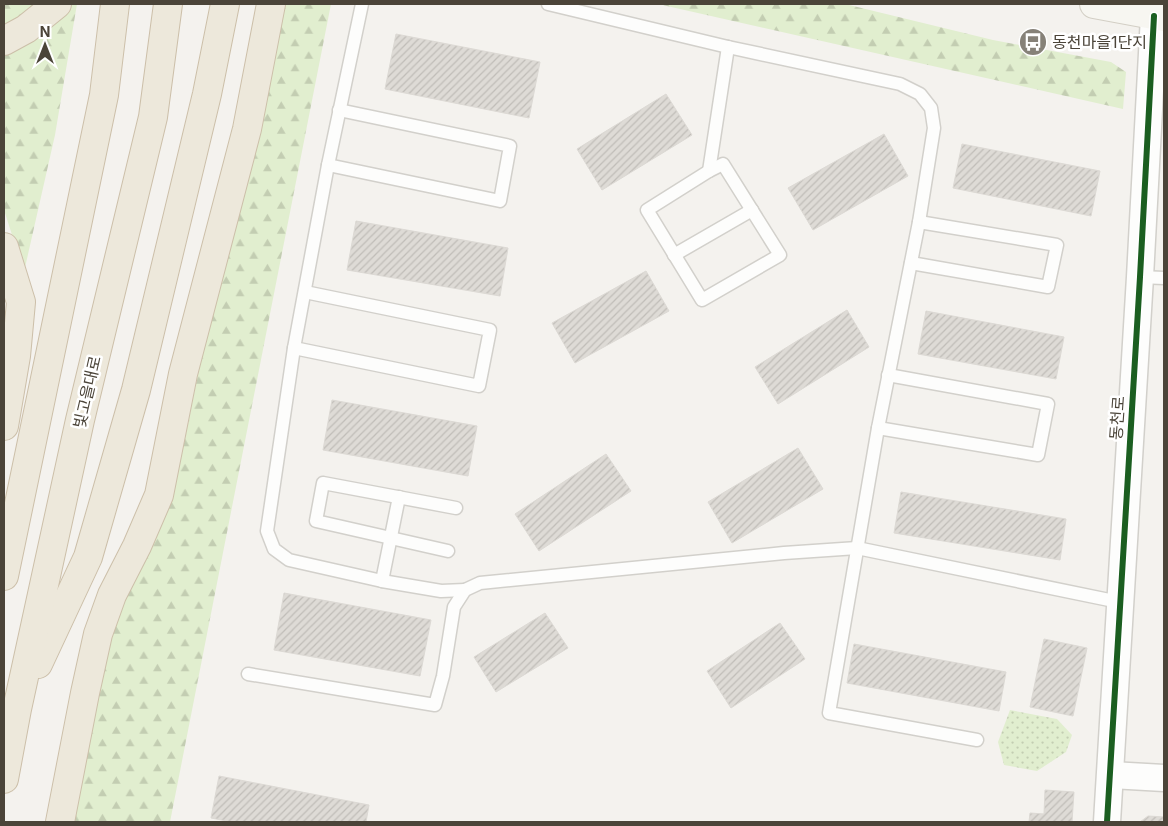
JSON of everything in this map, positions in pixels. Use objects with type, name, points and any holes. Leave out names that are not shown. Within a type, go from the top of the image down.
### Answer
[{"type":"highway","points":[[4,41],[26,29],[57,4]]},
{"type":"highway","points":[[4,576],[8,526],[104,95],[115,4]]},
{"type":"highway","name":"빛고을대로","points":[[4,780],[17,709],[80,420],[153,117],[168,4]]},
{"type":"highway","points":[[17,709],[88,557],[136,390],[207,94],[225,4]]},
{"type":"highway","points":[[60,822],[98,634],[112,595],[160,495],[183,374],[247,129],[270,4]]},
{"type":"highway","points":[[4,247],[20,302],[16,356],[4,426]]},
{"type":"street","points":[[1094,4],[1159,17]]},
{"type":"street","name":"동천로","points":[[1107,822],[1119,602],[1152,277],[1159,17]]},
{"type":"street","points":[[1111,775],[1164,778]]},
{"type":"lane","points":[[362,4],[328,165],[294,348],[267,532],[274,549],[289,560],[382,582],[440,591],[465,590],[480,583],[774,554],[857,548],[1119,602]]},
{"type":"lane","points":[[548,4],[728,47],[900,84],[920,94],[931,108],[934,128],[919,222],[878,428],[829,713],[977,740]]},
{"type":"lane","points":[[709,172],[728,47]]},
{"type":"lane","points":[[328,165],[500,201],[510,146],[339,110]]},
{"type":"lane","points":[[723,164],[780,255],[702,300],[647,210],[709,172],[723,164]]},
{"type":"lane","points":[[674,255],[752,210]]},
{"type":"lane","points":[[911,263],[1048,287],[1057,245],[919,222]]},
{"type":"lane","points":[[294,348],[478,386],[490,330],[305,292]]},
{"type":"lane","points":[[878,428],[1038,455],[1048,404],[888,375]]},
{"type":"lane","points":[[448,551],[316,522],[323,483],[456,508]]},
{"type":"lane","points":[[382,582],[399,497]]},
{"type":"lane","points":[[248,674],[435,705],[443,676],[454,607],[465,590]]},
{"type":"green space","points":[[4,4],[41,4],[4,30]]},
{"type":"green space","points":[[71,4],[77,4],[55,135],[24,272],[4,210],[4,53],[50,28]]},
{"type":"green space","points":[[281,4],[331,4],[170,822],[71,822],[107,633],[173,498],[204,344]]},
{"type":"green space","points":[[658,4],[845,4],[993,40],[1111,62],[1126,72],[1123,109]]},
{"type":"green space","points":[[1010,710],[1057,719],[1072,735],[1066,752],[1037,771],[1004,765],[998,742]]},
{"type":"building","points":[[396,34],[540,62],[529,118],[385,89]]},
{"type":"building","points":[[666,94],[692,135],[602,190],[577,149]]},
{"type":"building","points":[[884,134],[908,176],[813,230],[788,188]]},
{"type":"building","points":[[962,144],[1100,171],[1091,216],[953,188]]},
{"type":"building","points":[[356,221],[508,248],[500,296],[347,270]]},
{"type":"building","points":[[646,271],[669,311],[575,363],[552,323]]},
{"type":"building","points":[[847,310],[869,347],[778,404],[755,367]]},
{"type":"building","points":[[926,311],[1064,337],[1056,379],[918,354]]},
{"type":"building","points":[[332,400],[477,426],[468,476],[323,450]]},
{"type":"building","points":[[798,448],[823,489],[732,543],[708,502]]},
{"type":"building","points":[[606,454],[631,491],[539,551],[515,514]]},
{"type":"building","points":[[901,492],[1066,519],[1060,560],[894,533]]},
{"type":"building","points":[[284,593],[431,620],[420,676],[274,650]]},
{"type":"building","points":[[545,613],[568,648],[496,692],[474,657]]},
{"type":"building","points":[[780,623],[805,659],[731,708],[707,671]]},
{"type":"building","points":[[1044,639],[1087,648],[1073,716],[1030,707]]},
{"type":"building","points":[[854,644],[1006,672],[999,711],[847,683]]},
{"type":"building","points":[[219,776],[369,805],[366,822],[232,822],[211,818]]},
{"type":"building","points":[[1045,790],[1074,792],[1072,822],[1029,822],[1030,813],[1044,814]]},
{"type":"building","points":[[1148,816],[1164,817],[1164,822],[1140,822]]},
{"type":"cycle path","points":[[1107,822],[1154,16]]},
{"type":"place","name":"동천마을1단지","points":[[1033,42]]}]
